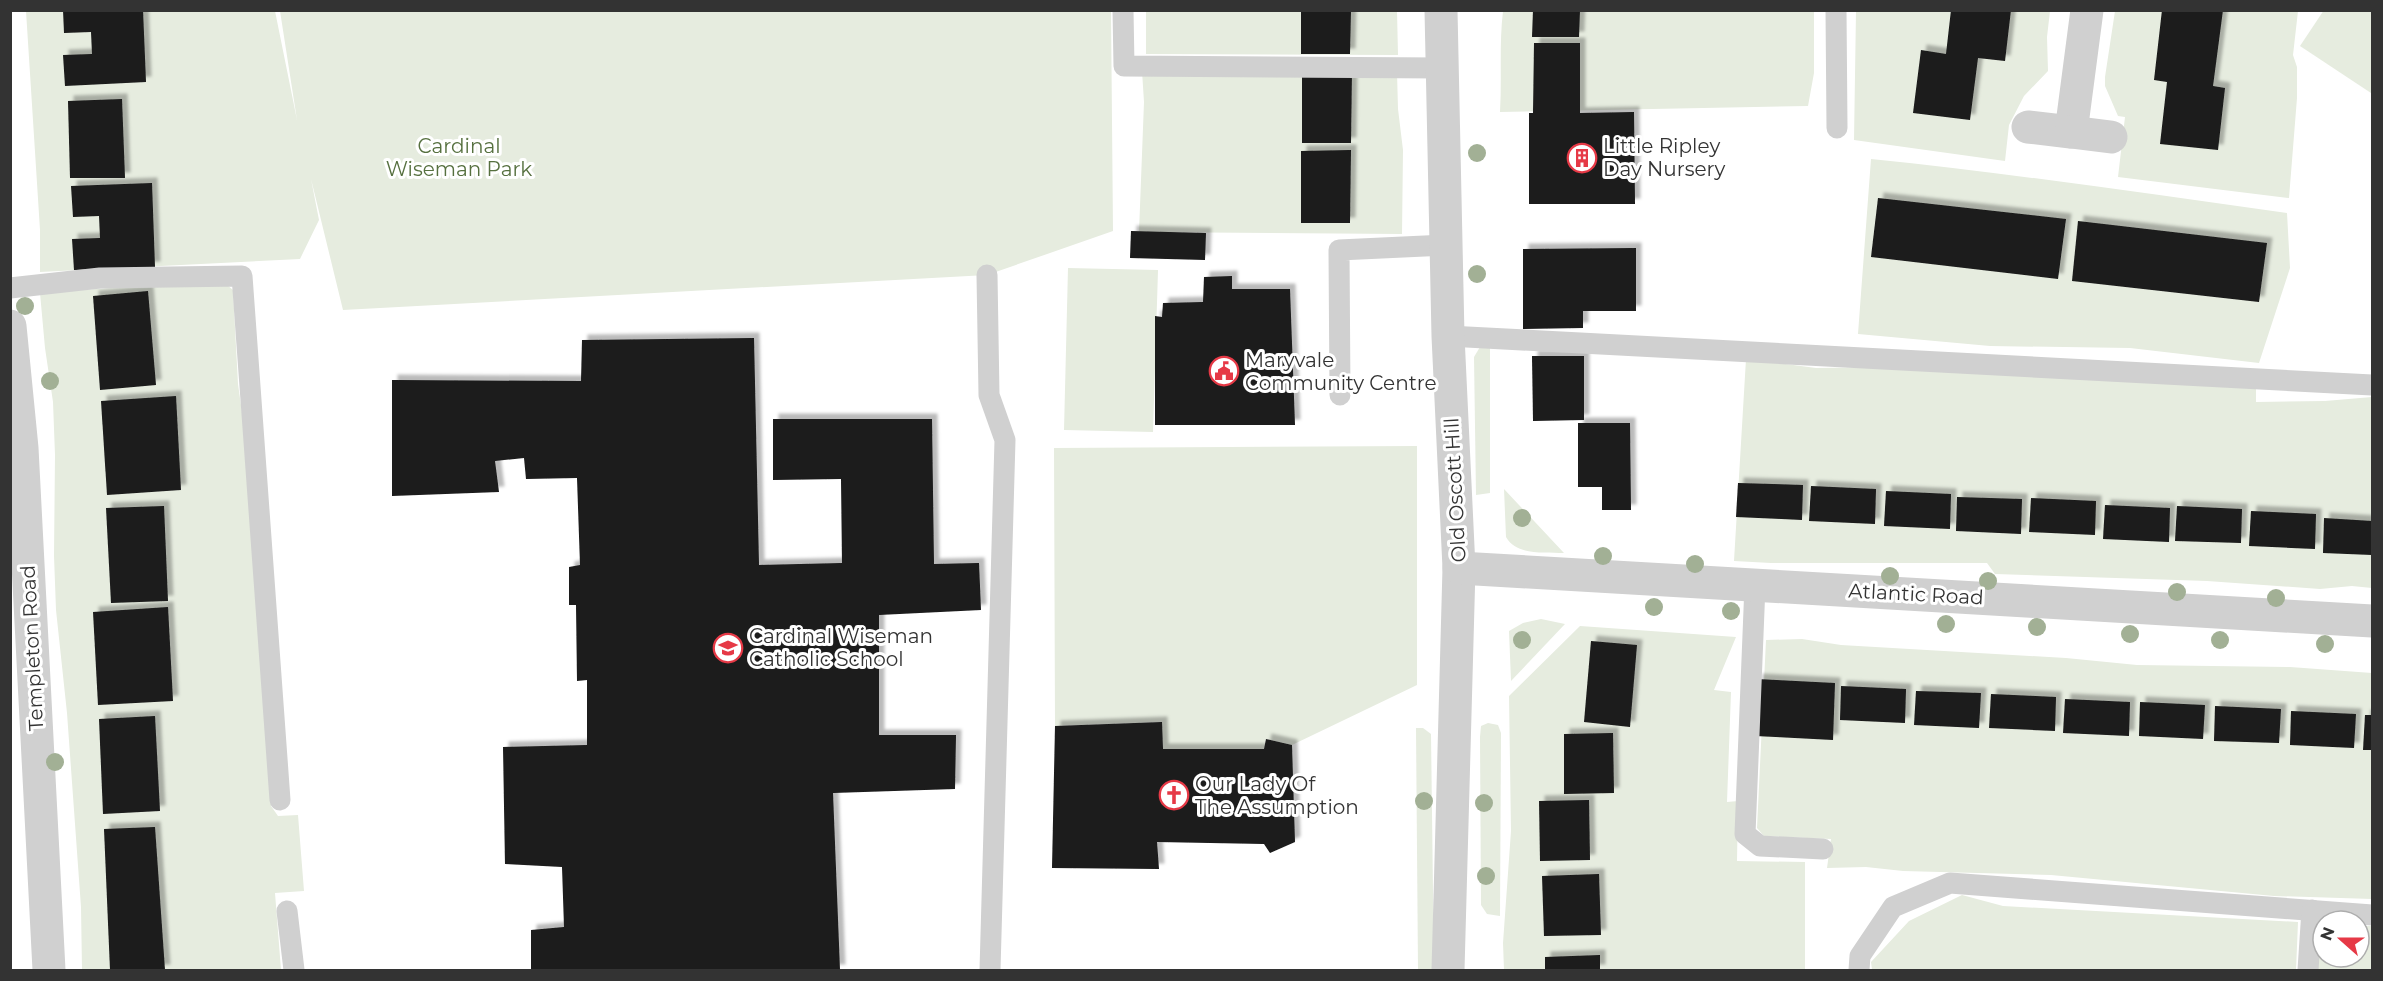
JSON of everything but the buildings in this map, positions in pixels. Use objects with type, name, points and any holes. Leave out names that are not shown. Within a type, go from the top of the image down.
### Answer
[{"type":"street","name":"Old Oscott Hill","points":[[1441,10],[1448,336],[1459,568],[1448,970]]},
{"type":"street","points":[[2071,132],[2087,10]]},
{"type":"street","points":[[2028,127],[2112,137]]},
{"type":"street","name":"Templeton Road","points":[[10,326],[49,970]]},
{"type":"street","name":"Atlantic Road","points":[[1459,568],[2373,621]]},
{"type":"lane","points":[[1124,10],[1124,66],[1442,68]]},
{"type":"lane","points":[[1836,10],[1837,128]]},
{"type":"lane","points":[[1340,395],[1339,250],[1446,245]]},
{"type":"lane","points":[[10,288],[100,278],[242,276],[280,800]]},
{"type":"lane","points":[[987,276],[988,395],[1005,440],[990,970]]},
{"type":"lane","points":[[1448,336],[2373,385]]},
{"type":"lane","points":[[1755,585],[1745,834],[1760,846],[1823,849]]},
{"type":"lane","points":[[1859,970],[1860,956],[1893,907],[1950,883],[2311,910]]},
{"type":"lane","points":[[286,911],[294,970]]},
{"type":"lane","points":[[2308,970],[2311,925]]},
{"type":"green space","points":[[2324,10],[2372,11],[2371,93],[2300,46]]},
{"type":"green space","name":"Cardinal Wiseman Park","points":[[26,11],[275,11],[297,120],[280,11],[1111,11],[1113,231],[987,275],[343,310],[311,179],[319,220],[300,259],[40,272],[40,230]]},
{"type":"green space","points":[[1146,11],[1397,11],[1398,55],[1146,54]]},
{"type":"green space","points":[[1503,11],[1814,11],[1814,73],[1808,106],[1500,112]]},
{"type":"green space","points":[[1856,11],[2050,11],[2047,37],[2048,71],[2024,96],[2009,125],[2005,161],[1854,140]]},
{"type":"green space","points":[[2115,11],[2298,11],[2293,55],[2297,67],[2297,98],[2289,198],[2118,177],[2125,117],[2118,116],[2105,86]]},
{"type":"green space","points":[[1142,71],[1397,72],[1398,109],[1403,150],[1402,234],[1139,232],[1144,102]]},
{"type":"green space","points":[[1871,159],[2027,177],[2287,213],[2290,268],[2259,363],[2130,348],[1990,346],[1858,334]]},
{"type":"green space","points":[[1068,268],[1158,270],[1153,432],[1064,430]]},
{"type":"green space","points":[[221,280],[233,290],[238,384],[246,441],[269,752],[271,806],[278,816],[298,815],[304,891],[275,893],[281,970],[82,970],[81,907],[67,713],[56,610],[53,402],[40,293]]},
{"type":"green space","points":[[1490,346],[1490,493],[1476,495],[1474,357],[1480,347]]},
{"type":"green space","points":[[1746,359],[1816,368],[1889,367],[2256,387],[2256,402],[2325,401],[2372,397],[2372,588],[2352,586],[2320,589],[2207,581],[1995,574],[1987,563],[1734,561]]},
{"type":"green space","points":[[1417,446],[1417,685],[1292,745],[1266,739],[1264,749],[1163,749],[1161,722],[1055,726],[1054,448]]},
{"type":"green space","points":[[1504,489],[1564,553],[1532,552],[1511,543],[1506,537]]},
{"type":"green space","points":[[1541,619],[1565,624],[1511,681],[1509,631],[1523,623]]},
{"type":"green space","points":[[1580,626],[1736,637],[1714,690],[1731,692],[1727,802],[1738,801],[1737,861],[1805,862],[1805,970],[1504,970],[1503,943],[1511,831],[1509,696]]},
{"type":"green space","points":[[1802,639],[1841,645],[2066,658],[2137,665],[2290,667],[2372,673],[2372,899],[2274,896],[2051,875],[1903,871],[1866,867],[1827,868],[1831,839],[1764,836],[1757,828],[1766,640]]},
{"type":"green space","points":[[1488,723],[1498,725],[1501,733],[1500,916],[1487,914],[1481,905],[1480,737],[1481,726]]},
{"type":"green space","points":[[1416,728],[1423,728],[1431,734],[1434,970],[1418,970]]},
{"type":"green space","points":[[1962,895],[2003,906],[2298,922],[2296,970],[1872,970],[1871,962],[1909,921]]},
{"type":"green space","points":[[2372,926],[2372,970],[2317,970],[2371,969]]},
{"type":"place","name":"Little Ripley Day Nursery","points":[[1582,158]]},
{"type":"place","name":"Maryvale Community Centre","points":[[1224,371]]},
{"type":"place","name":"Cardinal Wiseman Catholic School","points":[[728,648]]},
{"type":"place","name":"Our Lady Of The Assumption","points":[[1174,795]]}]
